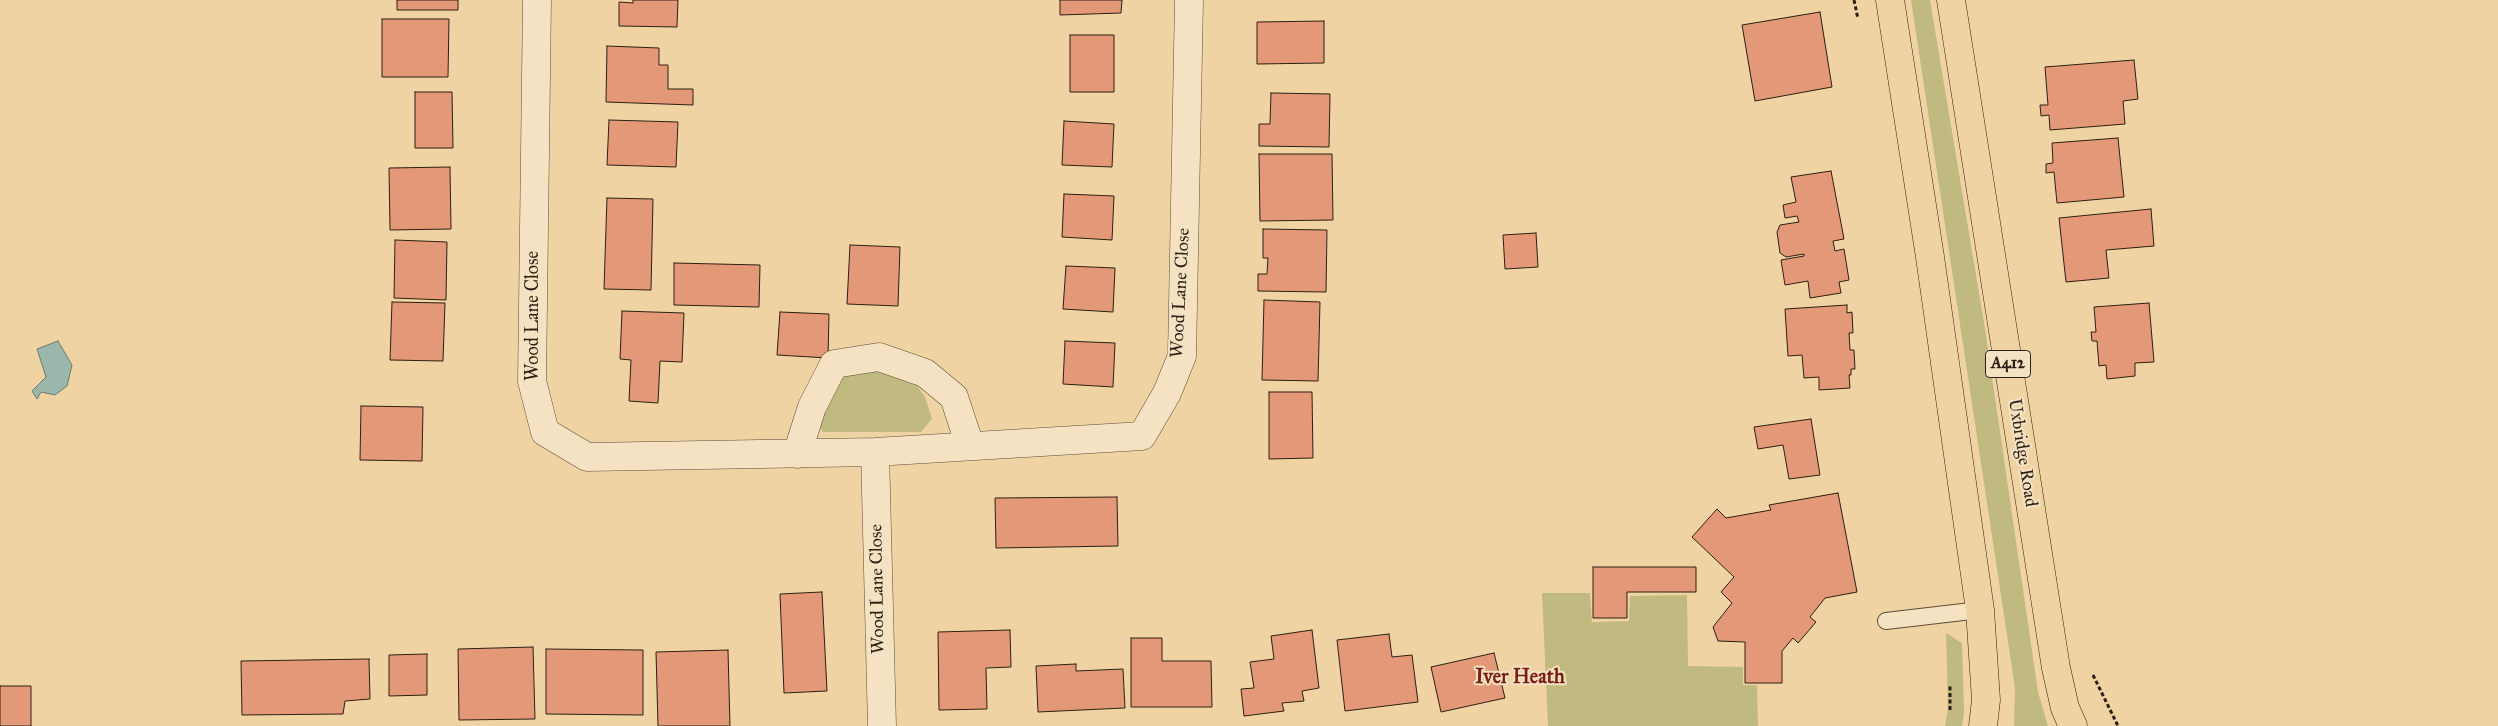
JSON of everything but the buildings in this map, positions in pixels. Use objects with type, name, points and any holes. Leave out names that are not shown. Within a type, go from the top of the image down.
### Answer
[{"type":"main road","points":[[1890,0],[1930,257],[1980,610],[1986,700],[1983,726]]},
{"type":"main road","name":"Uxbridge Road","points":[[1951,0],[2056,668],[2065,708],[2072,726]]},
{"type":"street","name":"Wood Lane Close","points":[[537,0],[532,381],[545,432],[587,457],[875,452],[1142,436],[1167,393],[1182,356],[1189,0]]},
{"type":"street","points":[[797,454],[812,407],[834,364],[878,357],[925,373],[954,397],[970,446]]},
{"type":"street","name":"Wood Lane Close","points":[[875,452],[882,726]]},
{"type":"lane","points":[[1886,621],[1980,610]]},
{"type":"shaded area","points":[[1911,0],[1930,0],[1985,329],[2038,692],[2048,726],[2014,726],[2015,688]]},
{"type":"shaded area","points":[[58,341],[72,365],[67,386],[55,395],[41,392],[37,399],[32,391],[46,377],[37,349]]},
{"type":"shaded area","points":[[860,362],[909,374],[925,397],[932,419],[921,432],[823,432],[814,419],[835,375]]},
{"type":"shaded area","points":[[1542,593],[1590,593],[1592,622],[1629,621],[1630,596],[1687,595],[1688,666],[1743,667],[1743,685],[1757,685],[1758,726],[1548,726]]},
{"type":"shaded area","points":[[1946,633],[1962,643],[1964,712],[1962,726],[1945,726],[1948,708]]},
{"type":"district","name":"Iver Heath","points":[[1520,678]]}]
